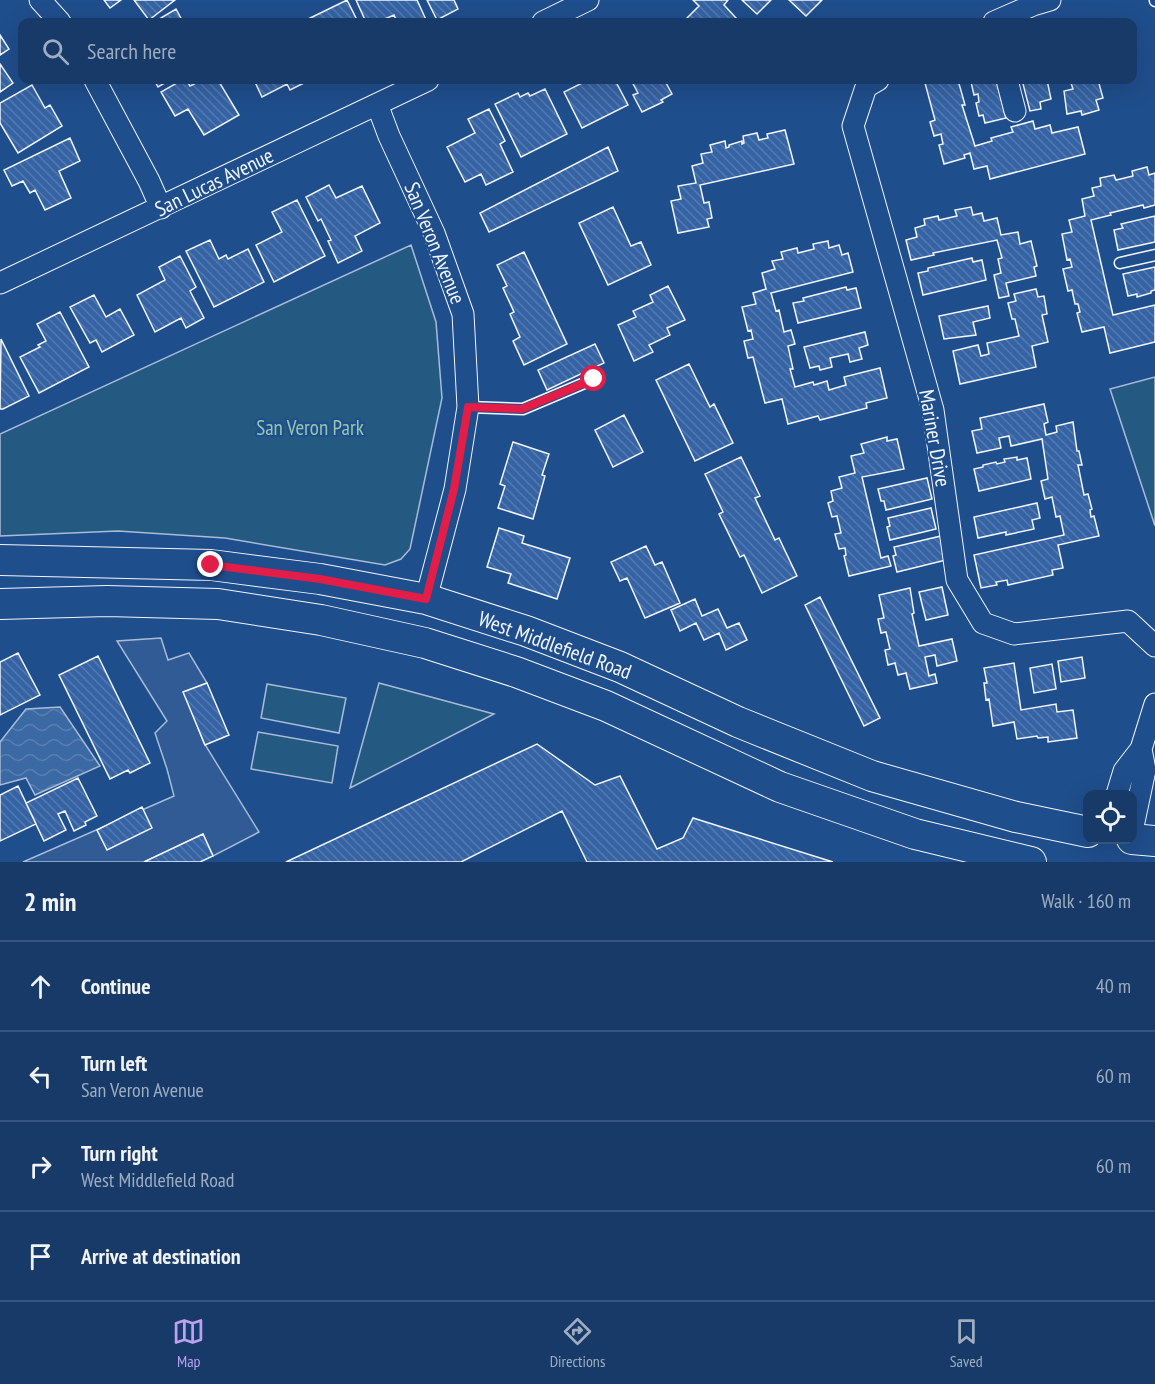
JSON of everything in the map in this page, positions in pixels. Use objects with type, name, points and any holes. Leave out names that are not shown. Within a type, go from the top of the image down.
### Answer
[{"type":"main road","name":"West Middlefield Road","points":[[0,560],[211,565],[320,579],[426,599],[526,631],[620,667],[738,722],[872,776],[1016,817],[1083,831]]},
{"type":"main road","name":"West Middlefield Road","points":[[0,604],[107,602],[218,604],[321,620],[425,642],[516,672],[606,706],[780,787],[915,834],[1004,859]]},
{"type":"main road","points":[[1137,839],[1155,841]]},
{"type":"street","points":[[40,0],[56,18]]},
{"type":"street","points":[[551,18],[588,0]]},
{"type":"street","points":[[1003,18],[1050,0]]},
{"type":"street","points":[[97,84],[149,182],[160,208]]},
{"type":"street","name":"San Lucas Avenue","points":[[0,283],[420,84]]},
{"type":"street","name":"Mariner Drive","points":[[871,84],[866,87],[853,126],[933,410],[957,580],[983,623],[1014,634],[1128,621],[1155,646]]},
{"type":"street","points":[[1008,84],[1015,111]]},
{"type":"street","name":"San Veron Avenue","points":[[377,104],[389,136],[435,233],[464,314],[468,407],[454,489],[426,599]]},
{"type":"street","points":[[1118,790],[1124,771],[1141,749],[1155,704]]},
{"type":"street","points":[[1137,808],[1145,770],[1141,749]]},
{"type":"lane","points":[[1120,263],[1155,255]]},
{"type":"lane","points":[[468,407],[522,409],[594,379]]},
{"type":"green space","name":"San Veron Park","points":[[411,245],[436,322],[442,398],[410,549],[401,559],[385,565],[225,538],[118,531],[0,536],[0,434]]},
{"type":"green space","points":[[1155,377],[1155,526],[1110,389]]},
{"type":"green space","points":[[379,683],[494,714],[350,788]]},
{"type":"green space","points":[[267,684],[346,698],[339,733],[261,718]]},
{"type":"green space","points":[[258,732],[338,746],[332,783],[251,769]]},
{"type":"shaded area","points":[[161,638],[168,660],[189,653],[207,683],[184,692],[204,743],[259,832],[213,856],[203,834],[144,862],[23,862],[174,796],[155,733],[167,721],[117,641]]},
{"type":"water","points":[[60,707],[100,766],[35,795],[26,778],[0,785],[0,742],[26,709]]},
{"type":"building","points":[[104,0],[121,0],[110,8]]},
{"type":"building","points":[[134,0],[175,0],[152,18],[148,18]]},
{"type":"building","points":[[347,0],[356,18],[310,18]]},
{"type":"building","points":[[356,0],[417,0],[425,18],[395,18],[394,15],[387,18],[364,18]]},
{"type":"building","points":[[427,0],[454,0],[458,9],[441,18],[436,18]]},
{"type":"building","points":[[693,0],[728,0],[724,5],[736,18],[687,18],[699,6]]},
{"type":"building","points":[[742,0],[771,0],[757,14]]},
{"type":"building","points":[[789,0],[822,0],[806,16]]},
{"type":"building","points":[[176,9],[181,18],[161,18]]},
{"type":"building","points":[[0,35],[9,49],[0,55]]},
{"type":"building","points":[[0,64],[13,83],[0,92]]},
{"type":"building","points":[[175,84],[189,84],[190,86],[220,84],[239,115],[204,135],[188,109],[175,116],[161,92]]},
{"type":"building","points":[[256,84],[287,84],[262,97]]},
{"type":"building","points":[[287,84],[302,84],[290,90]]},
{"type":"building","points":[[580,84],[617,84],[628,105],[582,128],[564,92]]},
{"type":"building","points":[[633,84],[667,84],[672,94],[661,100],[663,102],[642,112],[633,95],[638,93]]},
{"type":"building","points":[[925,84],[959,84],[965,105],[962,105],[975,146],[992,141],[991,138],[1013,132],[1011,127],[1033,121],[1035,129],[1050,125],[1052,133],[1078,127],[1085,154],[990,179],[987,166],[974,169],[970,153],[964,155],[965,158],[944,164],[939,145],[943,144],[941,134],[934,136],[930,122],[935,120]]},
{"type":"building","points":[[971,84],[997,84],[1006,118],[985,123],[983,115],[979,116],[976,103],[979,102],[978,94],[974,95]]},
{"type":"building","points":[[1023,84],[1048,84],[1051,99],[1040,102],[1041,109],[1030,111]]},
{"type":"building","points":[[1071,84],[1099,84],[1103,98],[1096,100],[1099,110],[1082,115],[1081,111],[1067,114],[1064,91],[1073,89]]},
{"type":"building","points":[[32,85],[45,108],[50,105],[62,126],[18,153],[0,123],[0,103]]},
{"type":"building","points":[[545,89],[567,134],[521,157],[495,104],[518,93],[520,97],[528,93],[530,96]]},
{"type":"building","points":[[489,109],[505,141],[500,144],[513,172],[486,185],[481,174],[465,182],[447,147],[475,133],[468,119]]},
{"type":"building","points":[[785,130],[794,164],[700,185],[704,203],[709,202],[712,218],[707,219],[709,227],[678,233],[671,201],[681,199],[678,186],[696,183],[692,166],[703,163],[701,154],[712,152],[710,145],[725,141],[726,148],[742,141],[742,144],[744,143],[743,136],[757,133],[759,140],[768,138],[767,134]]},
{"type":"building","points":[[70,138],[80,161],[59,171],[71,198],[45,210],[35,190],[30,193],[23,181],[12,186],[4,170]]},
{"type":"building","points":[[608,147],[618,171],[489,232],[480,213]]},
{"type":"building","points":[[1147,167],[1149,175],[1155,173],[1155,205],[1144,208],[1143,205],[1091,220],[1113,315],[1155,305],[1155,342],[1110,353],[1104,327],[1082,332],[1077,313],[1080,312],[1078,304],[1075,304],[1072,290],[1068,291],[1063,269],[1072,267],[1070,259],[1067,260],[1062,234],[1072,232],[1069,220],[1085,216],[1082,199],[1094,196],[1092,188],[1101,186],[1100,178],[1114,175],[1116,180],[1133,176],[1132,171]]},
{"type":"building","points":[[329,185],[336,198],[362,186],[380,223],[355,236],[362,251],[338,263],[321,219],[318,221],[306,197]]},
{"type":"building","points":[[297,200],[325,256],[274,282],[256,245],[282,232],[272,212]]},
{"type":"building","points":[[613,207],[631,246],[641,242],[651,265],[608,285],[579,223]]},
{"type":"building","points":[[971,207],[973,215],[982,213],[984,221],[997,218],[1001,235],[1018,232],[1020,244],[1031,241],[1037,266],[1034,267],[1036,276],[1006,283],[1009,296],[999,298],[994,275],[1001,273],[998,259],[1002,258],[997,240],[933,253],[934,255],[911,260],[906,240],[917,237],[915,228],[925,225],[924,219],[938,216],[939,220],[957,216],[955,210]]},
{"type":"building","points":[[1155,216],[1155,242],[1118,250],[1114,230],[1123,228],[1121,224]]},
{"type":"building","points":[[210,240],[219,259],[226,255],[228,259],[248,249],[264,282],[214,307],[186,251]]},
{"type":"building","points":[[828,241],[829,248],[839,245],[842,255],[848,253],[853,272],[771,293],[776,311],[779,310],[784,332],[791,330],[795,344],[788,346],[793,369],[790,369],[795,387],[827,381],[829,390],[846,385],[844,377],[880,368],[887,398],[866,403],[867,408],[820,420],[818,416],[788,424],[782,399],[765,403],[753,357],[748,358],[744,341],[753,339],[751,330],[748,331],[742,307],[756,304],[753,293],[766,289],[762,273],[775,269],[772,261],[783,259],[781,252],[797,248],[798,253],[814,249],[813,244]]},
{"type":"building","points":[[524,252],[567,344],[524,365],[513,341],[520,337],[510,314],[514,312],[503,288],[507,286],[497,265]]},
{"type":"building","points":[[180,256],[196,287],[190,291],[204,318],[186,328],[181,318],[155,332],[137,295],[165,280],[159,267]]},
{"type":"building","points":[[972,258],[973,262],[982,260],[986,280],[923,295],[918,273],[928,271],[928,268]]},
{"type":"building","points":[[1155,267],[1155,290],[1137,297],[1137,294],[1128,296],[1123,274]]},
{"type":"building","points":[[668,286],[685,320],[667,328],[670,335],[649,345],[653,352],[634,361],[618,325],[636,317],[633,311],[653,302],[650,295]]},
{"type":"building","points":[[846,287],[847,290],[856,288],[861,308],[798,323],[793,303],[804,301],[803,298]]},
{"type":"building","points":[[1036,289],[1038,297],[1044,296],[1047,314],[1042,315],[1048,342],[1032,346],[1036,367],[960,384],[953,351],[978,345],[981,356],[989,354],[987,343],[1019,336],[1008,303],[1016,301],[1014,294]]},
{"type":"building","points":[[94,295],[106,317],[120,309],[134,335],[102,352],[96,340],[90,343],[70,307]]},
{"type":"building","points":[[988,306],[990,318],[973,322],[976,335],[944,339],[939,316]]},
{"type":"building","points":[[60,312],[89,367],[39,393],[20,357],[40,347],[38,345],[46,341],[37,324]]},
{"type":"building","points":[[865,332],[868,345],[859,348],[862,359],[850,362],[848,354],[830,358],[832,367],[820,370],[819,366],[810,368],[804,347]]},
{"type":"building","points":[[1,339],[29,396],[3,409],[0,409]]},
{"type":"building","points":[[595,344],[604,363],[547,390],[538,370]]},
{"type":"building","points":[[689,364],[710,407],[714,404],[733,443],[695,461],[656,380]]},
{"type":"building","points":[[1044,404],[1048,422],[1044,424],[1046,435],[1057,432],[1056,426],[1073,422],[1077,451],[1079,451],[1082,465],[1078,465],[1084,495],[1088,494],[1092,509],[1090,510],[1091,517],[1094,516],[1099,536],[1058,545],[1063,568],[1052,570],[1053,575],[1008,585],[1007,580],[996,582],[997,585],[981,588],[974,555],[1064,535],[1060,516],[1056,517],[1052,497],[1045,499],[1041,481],[1048,479],[1042,439],[1011,446],[1009,436],[999,438],[1001,448],[977,453],[972,431],[982,429],[980,418]]},
{"type":"building","points":[[624,415],[643,452],[613,467],[595,430]]},
{"type":"building","points":[[887,437],[887,441],[897,439],[904,469],[862,477],[881,558],[888,556],[891,566],[849,576],[844,556],[846,555],[845,548],[839,549],[835,534],[841,533],[837,516],[832,517],[828,503],[833,501],[831,491],[842,488],[839,477],[855,473],[851,456],[864,453],[861,444]]},
{"type":"building","points":[[513,442],[549,454],[533,519],[498,508],[505,486],[500,484]]},
{"type":"building","points":[[741,457],[760,496],[755,498],[775,540],[779,538],[797,576],[762,593],[744,555],[740,557],[719,514],[723,512],[705,474]]},
{"type":"building","points":[[1017,457],[1017,460],[1027,458],[1031,479],[979,491],[974,469]]},
{"type":"building","points":[[927,478],[932,499],[886,510],[878,489]]},
{"type":"building","points":[[1037,503],[1040,518],[1032,520],[1034,529],[978,538],[974,517]]},
{"type":"building","points":[[931,508],[936,529],[890,540],[887,527],[890,526],[888,518]]},
{"type":"building","points":[[499,528],[524,536],[522,543],[570,558],[557,599],[508,583],[511,574],[487,567]]},
{"type":"building","points":[[941,536],[946,560],[897,572],[893,556],[896,555],[894,547]]},
{"type":"building","points":[[646,546],[655,565],[662,562],[680,603],[645,618],[627,578],[620,581],[611,562]]},
{"type":"building","points":[[942,587],[948,615],[926,620],[919,592]]},
{"type":"building","points":[[910,588],[914,613],[912,614],[919,646],[952,639],[957,661],[937,666],[935,655],[925,657],[929,676],[935,674],[937,683],[910,689],[906,673],[898,675],[895,663],[888,665],[885,650],[890,649],[886,632],[881,633],[878,619],[884,618],[879,595]]},
{"type":"building","points":[[820,597],[880,718],[864,726],[805,605]]},
{"type":"building","points":[[695,599],[702,616],[718,609],[727,628],[739,623],[747,640],[726,650],[719,633],[704,640],[696,623],[680,631],[671,610]]},
{"type":"building","points":[[18,653],[40,695],[0,715],[0,662]]},
{"type":"building","points":[[98,656],[150,763],[130,773],[128,770],[110,779],[59,675]]},
{"type":"building","points":[[1082,657],[1085,678],[1061,682],[1058,661]]},
{"type":"building","points":[[1014,663],[1021,710],[1056,704],[1057,712],[1073,710],[1077,738],[1048,742],[1048,737],[1017,739],[1014,722],[993,726],[989,699],[986,700],[984,683],[987,683],[984,668]]},
{"type":"building","points":[[1052,664],[1056,689],[1034,693],[1030,668]]},
{"type":"building","points":[[207,683],[229,735],[205,745],[183,692]]},
{"type":"building","points":[[537,744],[595,785],[620,776],[657,849],[683,838],[693,818],[833,862],[587,862],[562,811],[461,862],[286,862]]},
{"type":"building","points":[[78,778],[97,816],[74,831],[65,811],[58,814],[66,830],[44,841],[26,803]]},
{"type":"building","points":[[18,786],[36,824],[0,841],[0,795]]},
{"type":"building","points":[[142,807],[152,828],[107,850],[97,830]]},
{"type":"building","points":[[203,834],[213,856],[200,862],[144,862]]},
{"type":"route","points":[[211,565],[320,579],[426,599],[454,489],[468,407],[522,409],[594,379]]}]
